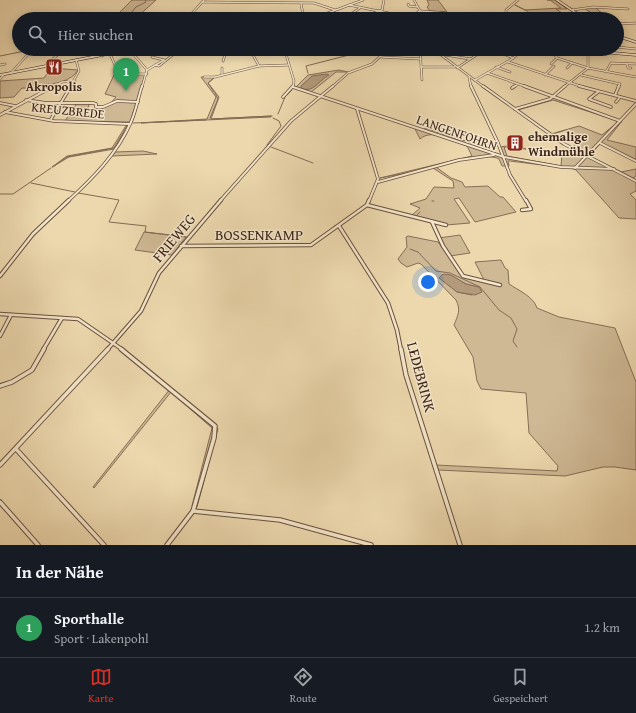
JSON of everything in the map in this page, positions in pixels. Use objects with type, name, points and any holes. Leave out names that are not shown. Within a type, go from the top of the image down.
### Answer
[{"type":"main road","points":[[557,0],[574,12]]},
{"type":"main road","points":[[624,38],[636,42]]},
{"type":"main road","points":[[624,54],[636,55]]},
{"type":"main road","points":[[0,75],[102,56]]},
{"type":"street","points":[[330,12],[363,0]]},
{"type":"street","points":[[380,11],[384,0]]},
{"type":"street","points":[[414,0],[420,10]]},
{"type":"street","points":[[505,12],[518,0]]},
{"type":"street","points":[[193,12],[203,1],[301,4],[316,3],[335,10]]},
{"type":"street","points":[[301,4],[303,12]]},
{"type":"street","points":[[408,4],[409,6],[418,7]]},
{"type":"street","points":[[349,5],[385,12]]},
{"type":"street","points":[[354,12],[360,7]]},
{"type":"street","points":[[571,10],[593,7],[628,9]]},
{"type":"street","points":[[418,12],[420,10],[449,12]]},
{"type":"street","points":[[624,24],[636,23]]},
{"type":"street","points":[[624,48],[636,49]]},
{"type":"street","points":[[10,73],[14,67],[28,56]]},
{"type":"street","points":[[45,66],[56,56]]},
{"type":"street","points":[[112,56],[118,69],[118,74],[147,74]]},
{"type":"street","points":[[0,276],[33,234],[96,175],[112,155],[130,124],[147,74],[147,70],[135,56]]},
{"type":"street","points":[[147,70],[170,56]]},
{"type":"street","points":[[223,61],[225,56]]},
{"type":"street","points":[[254,56],[259,66]]},
{"type":"street","points":[[283,97],[293,87],[294,81],[286,56]]},
{"type":"street","points":[[421,56],[422,80]]},
{"type":"street","points":[[442,56],[564,144],[636,181]]},
{"type":"street","points":[[452,56],[470,59]]},
{"type":"street","points":[[422,67],[456,67],[475,56]]},
{"type":"street","points":[[475,80],[513,58],[508,56]]},
{"type":"street","points":[[515,109],[552,97],[588,68],[588,56]]},
{"type":"street","points":[[152,57],[165,60]]},
{"type":"street","points":[[380,57],[401,60],[406,57],[421,59]]},
{"type":"street","name":"FRIEWEG","points":[[0,465],[114,344],[141,311],[159,273],[285,127],[322,97],[348,73],[372,64],[380,57]]},
{"type":"street","points":[[551,64],[557,58],[588,68],[636,77]]},
{"type":"street","points":[[51,119],[79,71],[76,60]]},
{"type":"street","points":[[508,62],[569,84],[636,102],[600,144],[574,168]]},
{"type":"street","points":[[567,68],[572,63]]},
{"type":"street","points":[[606,72],[610,63],[636,64]]},
{"type":"street","points":[[0,65],[5,64]]},
{"type":"street","points":[[627,64],[628,68],[631,68]]},
{"type":"street","points":[[204,77],[222,75],[259,66],[288,65]]},
{"type":"street","points":[[545,75],[554,66]]},
{"type":"street","points":[[496,67],[510,72]]},
{"type":"street","points":[[222,68],[222,75]]},
{"type":"street","points":[[487,73],[620,121]]},
{"type":"street","points":[[0,79],[4,74]]},
{"type":"street","points":[[581,75],[620,84],[615,96]]},
{"type":"street","points":[[470,76],[470,85],[504,157],[510,176],[531,208],[522,210]]},
{"type":"street","points":[[497,82],[501,79]]},
{"type":"street","points":[[0,115],[62,82],[75,80]]},
{"type":"street","points":[[512,88],[517,84]]},
{"type":"street","name":"LANGENFOHRN","points":[[293,87],[425,130],[495,155],[574,168],[614,169]]},
{"type":"street","points":[[599,91],[589,99],[611,107]]},
{"type":"street","points":[[616,102],[620,97]]},
{"type":"street","points":[[26,100],[42,102],[93,103],[96,104],[96,107],[108,106],[113,102],[138,102]]},
{"type":"street","points":[[0,103],[16,106]]},
{"type":"street","name":"BOSSENKAMP","points":[[181,246],[308,246],[339,226],[367,205],[378,179],[357,108]]},
{"type":"street","name":"KREUZBREDE","points":[[5,112],[51,119],[130,124]]},
{"type":"street","points":[[600,144],[636,160]]},
{"type":"street","points":[[378,182],[459,160],[495,155]]},
{"type":"street","points":[[378,179],[382,180]]},
{"type":"street","points":[[367,205],[446,225]]},
{"type":"street","points":[[432,222],[443,246],[463,276],[500,286]]},
{"type":"street","name":"LEDEBRINK","points":[[339,226],[388,303],[397,330],[406,375],[460,545]]},
{"type":"street","points":[[0,314],[78,319],[84,322],[114,344],[215,426],[214,438],[193,511],[167,545]]},
{"type":"street","points":[[0,336],[11,315]]},
{"type":"street","points":[[0,386],[12,382],[32,370],[62,318]]},
{"type":"street","points":[[16,449],[104,545]]},
{"type":"street","points":[[0,502],[38,545]]},
{"type":"street","points":[[193,511],[280,520],[371,545]]},
{"type":"shaded area","points":[[132,0],[156,0],[143,12],[120,12]]},
{"type":"shaded area","points":[[427,0],[438,0],[447,12],[430,11],[427,7],[429,5]]},
{"type":"shaded area","points":[[550,0],[555,0],[567,9],[556,9],[560,12],[528,12],[526,10],[561,8]]},
{"type":"shaded area","points":[[595,7],[600,12],[590,12],[584,8]]},
{"type":"shaded area","points":[[51,68],[78,70],[72,77],[62,82],[43,84],[39,89],[22,88],[14,97],[0,98],[0,81],[44,78]]},
{"type":"shaded area","points":[[339,70],[348,72],[336,72],[310,93],[295,88],[308,75]]},
{"type":"shaded area","points":[[145,74],[130,122],[65,121],[77,103],[90,103],[86,112],[94,112],[96,107],[108,106],[116,97],[105,94],[114,75]]},
{"type":"shaded area","points":[[329,75],[316,86],[309,89],[301,88],[301,86],[312,76]]},
{"type":"shaded area","points":[[201,77],[215,77],[208,83],[219,97],[211,119],[271,117],[141,123],[207,119],[216,97]]},
{"type":"shaded area","points":[[553,97],[622,121],[607,140],[636,147],[636,161],[600,144],[589,156],[621,172],[636,169],[636,176],[633,178],[636,180],[636,191],[630,194],[636,200],[636,219],[619,218],[575,169],[510,161],[508,161],[509,166],[502,166],[499,159],[493,157],[477,157],[436,167],[451,178],[462,182],[465,187],[488,186],[500,197],[503,197],[516,212],[475,222],[459,198],[454,199],[470,223],[446,225],[411,216],[420,208],[410,204],[426,199],[434,187],[454,188],[453,181],[433,168],[380,178],[472,156],[467,146],[443,136],[430,135],[420,139],[414,127],[424,130],[425,128],[459,140],[480,142],[479,148],[504,156],[500,147],[513,145],[526,149],[504,147],[507,156],[561,166],[562,154],[576,150],[574,145],[582,142],[566,130],[550,135],[514,109]],"holes":[[[553,100],[618,122],[602,135],[579,126],[551,134],[518,110]]]},
{"type":"shaded area","points":[[127,124],[129,125],[114,149],[69,157],[52,167],[67,156],[112,148]]},
{"type":"shaded area","points":[[143,151],[157,154],[112,156],[115,152]]},
{"type":"shaded area","points":[[144,232],[186,237],[172,255],[135,250]]},
{"type":"shaded area","points":[[460,235],[470,253],[450,256],[439,238]]},
{"type":"shaded area","points":[[408,236],[438,242],[463,276],[484,280],[475,262],[501,260],[505,268],[508,270],[509,284],[533,300],[537,308],[559,317],[615,328],[636,382],[636,470],[603,467],[565,476],[438,470],[436,465],[557,471],[558,466],[529,433],[526,393],[481,389],[477,381],[473,357],[454,325],[459,310],[458,304],[456,300],[421,264],[418,263],[407,267],[401,263],[398,259],[407,247],[406,237]],"holes":[[[447,274],[473,286],[472,295],[457,292],[446,282]]]},
{"type":"shaded area","points":[[443,274],[451,275],[466,284],[479,287],[482,292],[475,295],[457,292],[439,278]]},
{"type":"shaded area","points":[[170,389],[215,424],[218,429],[197,507],[192,506],[212,428],[171,392],[94,488],[93,487]]},
{"type":"waterway","points":[[132,12],[136,7],[146,2],[145,0]]},
{"type":"waterway","points":[[0,56],[12,54]]},
{"type":"waterway","points":[[308,73],[306,66],[345,56]]},
{"type":"waterway","points":[[214,78],[208,83],[214,92]]},
{"type":"waterway","points":[[278,114],[285,97],[292,90]]},
{"type":"waterway","points":[[210,118],[218,99],[215,93]]},
{"type":"waterway","points":[[211,119],[272,116]]},
{"type":"waterway","points":[[267,145],[281,126],[279,121],[273,118]]},
{"type":"waterway","points":[[133,123],[206,120]]},
{"type":"waterway","points":[[53,167],[67,157],[114,148],[127,126]]},
{"type":"waterway","points":[[271,147],[313,163]]},
{"type":"waterway","points":[[0,194],[13,194],[51,168]]},
{"type":"waterway","points":[[31,183],[75,192]]},
{"type":"waterway","points":[[78,193],[119,200],[109,222],[146,226],[145,232],[187,237]]},
{"type":"waterway","points":[[416,216],[420,212]]},
{"type":"waterway","points":[[331,229],[335,226]]},
{"type":"waterway","points":[[410,249],[418,252],[436,271],[450,273],[480,287],[499,310],[511,318],[517,329],[513,341],[517,347]]},
{"type":"place","name":"Akropolis","points":[[54,67]]},
{"type":"place","name":"Sporthalle","points":[[126,91]]},
{"type":"place","name":"ehemalige Windmühle","points":[[515,143]]}]
